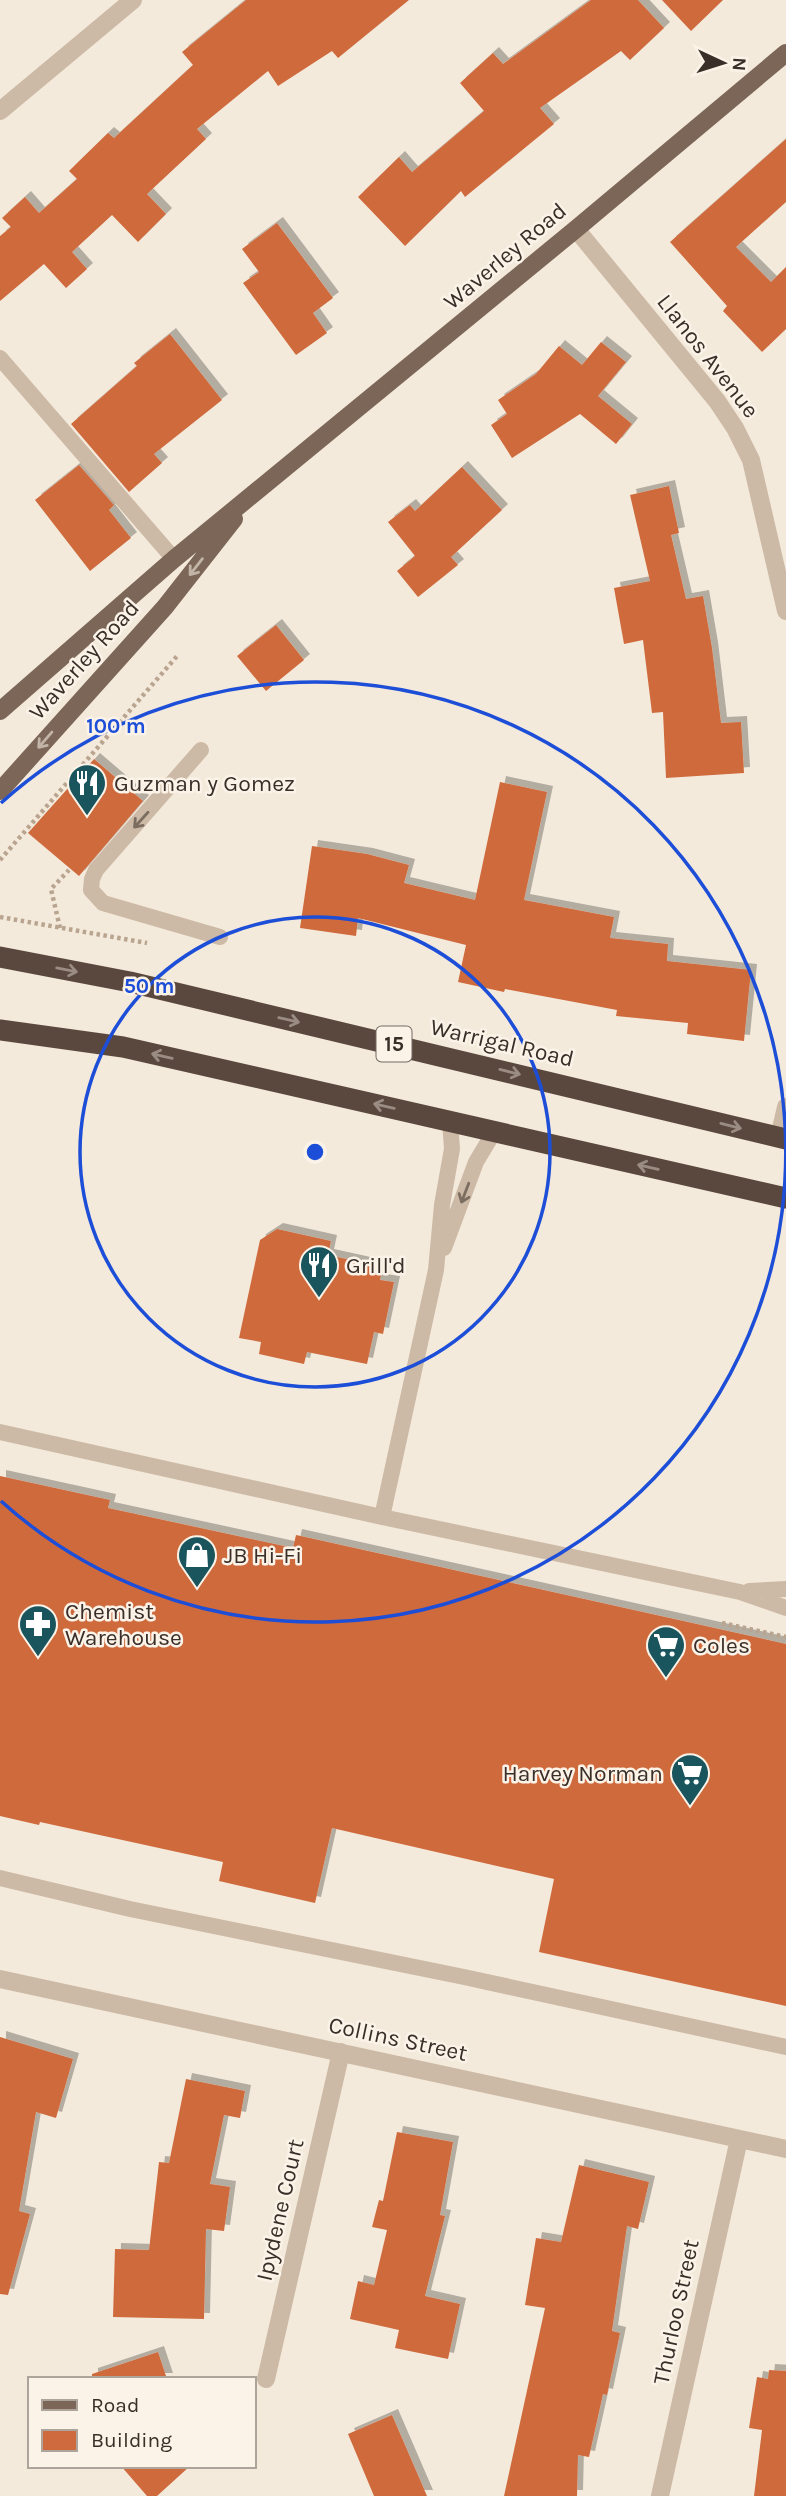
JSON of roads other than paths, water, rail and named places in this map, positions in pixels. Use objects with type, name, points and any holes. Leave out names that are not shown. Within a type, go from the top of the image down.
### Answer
[{"type":"highway","name":"Warrigal Road","points":[[0,957],[130,982],[782,1138]]},
{"type":"highway","points":[[0,1030],[123,1047],[786,1198]]},
{"type":"main road","name":"Waverley Road","points":[[0,710],[174,559],[786,53]]},
{"type":"main road","name":"Waverley Road","points":[[0,791],[165,607],[254,495]]},
{"type":"street","points":[[0,111],[132,0]]},
{"type":"street","name":"Llanos Avenue","points":[[576,229],[717,401],[735,428],[751,460],[786,611]]},
{"type":"street","points":[[782,1138],[786,1107]]},
{"type":"street","name":"Collins Street","points":[[0,1979],[786,2149]]},
{"type":"street","name":"Ipydene Court","points":[[266,2379],[341,2052]]},
{"type":"street","name":"Thurloo Street","points":[[660,2496],[739,2139]]},
{"type":"lane","points":[[0,358],[174,559]]},
{"type":"lane","points":[[201,750],[96,870],[91,890],[96,898],[115,907],[220,937]]},
{"type":"lane","points":[[382,1517],[436,1270],[442,1205],[452,1149],[450,1121]]},
{"type":"lane","points":[[436,1270],[476,1162],[494,1132]]},
{"type":"lane","points":[[0,1433],[740,1592],[786,1608]]},
{"type":"lane","points":[[740,1592],[786,1589]]},
{"type":"lane","points":[[0,1878],[130,1909],[478,1980],[786,2047]]},
{"type":"place","name":"Guzman y Gomez","points":[[87,817]]},
{"type":"place","name":"Grill'd","points":[[319,1299]]},
{"type":"place","name":"JB Hi-Fi","points":[[197,1589]]},
{"type":"place","name":"Chemist Warehouse","points":[[38,1658]]},
{"type":"place","name":"Coles","points":[[666,1679]]},
{"type":"place","name":"Harvey Norman","points":[[690,1807]]}]
